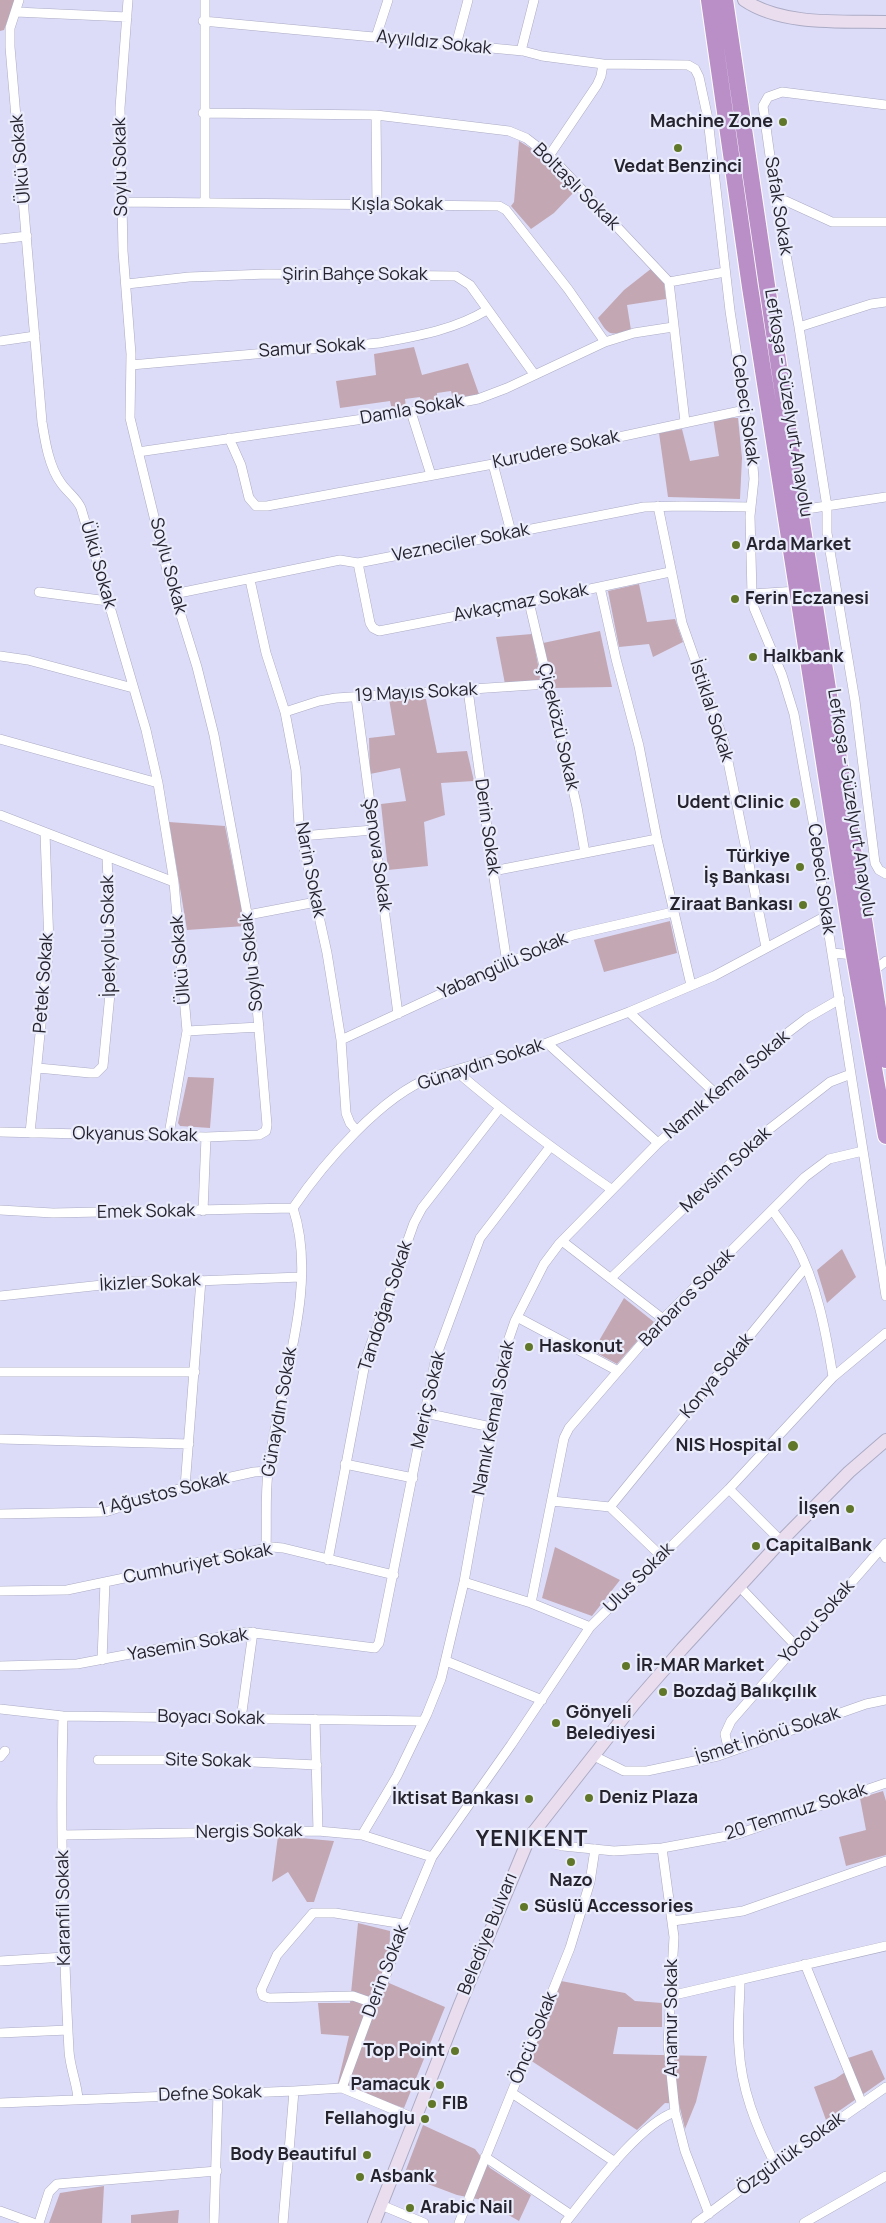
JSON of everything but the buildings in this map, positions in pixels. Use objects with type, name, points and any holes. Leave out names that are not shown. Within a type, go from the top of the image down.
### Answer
[{"type":"highway","name":"Lefkoşa - Güzelyurt Anayolu","points":[[709,0],[742,238],[854,955],[886,1136]]},
{"type":"highway","name":"Lefkoşa - Güzelyurt Anayolu","points":[[725,0],[800,510],[886,1060]]},
{"type":"main road","points":[[744,0],[765,12],[783,16],[886,22]]},
{"type":"main road","name":"Belediye Bulvarı","points":[[374,2223],[414,2118],[529,1838],[634,1704],[739,1586],[849,1472],[886,1440]]},
{"type":"street","name":"Ülkü Sokak","points":[[19,0],[10,28],[10,47],[41,413],[50,455],[58,478],[76,498],[81,508],[133,688],[158,783],[174,882],[187,1030],[169,1134]]},
{"type":"street","name":"Soylu Sokak","points":[[128,0],[120,99],[123,250],[127,284],[131,365],[129,412],[174,594],[197,667],[214,735],[248,915],[267,1128]]},
{"type":"street","points":[[204,0],[203,113],[205,203]]},
{"type":"street","points":[[376,36],[388,0]]},
{"type":"street","points":[[456,45],[468,0]]},
{"type":"street","points":[[521,51],[534,0]]},
{"type":"street","points":[[16,12],[127,17]]},
{"type":"street","name":"Ayyıldız Sokak","points":[[203,21],[521,51],[542,56],[603,64],[665,65]]},
{"type":"street","points":[[549,156],[597,85],[603,64]]},
{"type":"street","name":"Cebeci Sokak","points":[[665,65],[688,65],[695,68],[700,77],[708,119],[726,272],[754,466],[750,507],[754,608],[782,675],[794,714],[814,827],[826,916],[886,1296]]},
{"type":"street","name":"Safak Sokak","points":[[886,105],[782,92],[768,97],[763,106],[776,199],[799,327],[827,507],[827,533],[855,701],[875,863],[879,870],[886,874]]},
{"type":"street","name":"Boltaşlı Sokak","points":[[203,113],[376,115],[509,131],[526,138],[549,156],[669,282]]},
{"type":"street","points":[[376,115],[377,205]]},
{"type":"street","points":[[776,199],[786,201],[832,222],[886,222]]},
{"type":"street","name":"Kışla Sokak","points":[[122,202],[495,205],[503,208],[568,289],[605,342]]},
{"type":"street","points":[[0,239],[27,236]]},
{"type":"street","points":[[685,422],[669,282],[726,272]]},
{"type":"street","name":"Şirin Bahçe Sokak","points":[[127,284],[189,277],[266,274],[450,276],[466,281],[534,374]]},
{"type":"street","points":[[799,327],[871,304],[886,302]]},
{"type":"street","name":"Samur Sokak","points":[[131,365],[379,343],[415,337],[456,326],[487,310]]},
{"type":"street","name":"Damla Sokak","points":[[138,452],[412,412],[487,396],[605,342],[634,333],[673,327]]},
{"type":"street","points":[[0,341],[35,336]]},
{"type":"street","name":"Kurudere Sokak","points":[[229,438],[241,464],[249,498],[256,506],[267,506],[362,490],[494,464],[745,410]]},
{"type":"street","points":[[412,412],[431,475]]},
{"type":"street","points":[[494,464],[511,532]]},
{"type":"street","points":[[800,510],[886,497]]},
{"type":"street","name":"Vezneciler Sokak","points":[[174,594],[250,580],[340,560],[358,564],[511,532],[658,506],[750,507]]},
{"type":"street","name":"İstiklal Sokak","points":[[658,506],[670,572],[687,639],[724,742],[766,947]]},
{"type":"street","name":"Avkaçmaz Sokak","points":[[358,564],[372,627],[377,630],[600,588],[670,572]]},
{"type":"street","name":"Narin Sokak","points":[[250,580],[264,645],[285,712],[298,777],[301,836],[324,938],[340,1040],[346,1113],[350,1123],[356,1130]]},
{"type":"street","points":[[600,588],[616,660],[639,746],[673,912],[691,985]]},
{"type":"street","points":[[752,594],[798,591]]},
{"type":"street","points":[[38,592],[108,600]]},
{"type":"street","name":"Çiçeközü Sokak","points":[[529,602],[576,807],[584,853]]},
{"type":"street","points":[[0,656],[28,660],[133,688]]},
{"type":"street","name":"19 Mayıs Sokak","points":[[285,712],[324,700],[548,684]]},
{"type":"street","name":"Derin Sokak","points":[[468,690],[493,871],[508,963]]},
{"type":"street","name":"Şenova Sokak","points":[[356,697],[398,1014]]},
{"type":"street","points":[[0,739],[158,783]]},
{"type":"street","points":[[0,815],[174,882]]},
{"type":"street","points":[[301,836],[374,830]]},
{"type":"street","name":"Petek Sokak","points":[[30,1133],[38,1068],[48,944],[44,833]]},
{"type":"street","points":[[493,871],[657,838]]},
{"type":"street","name":"İpekyolu Sokak","points":[[38,1068],[94,1073],[100,1071],[103,1066],[112,973],[108,857]]},
{"type":"street","points":[[248,915],[316,902]]},
{"type":"street","name":"Yabangülü Sokak","points":[[340,1040],[573,935],[673,912]]},
{"type":"street","name":"Günaydın Sokak","points":[[266,1548],[268,1471],[299,1306],[301,1277],[298,1231],[293,1208],[356,1130],[415,1085],[432,1077],[547,1043],[629,1012],[714,976],[826,916]]},
{"type":"street","points":[[832,953],[854,955]]},
{"type":"street","points":[[872,972],[886,961]]},
{"type":"street","name":"Namık Kemal Sokak","points":[[362,1835],[393,1782],[422,1722],[435,1695],[446,1661],[464,1582],[505,1350],[517,1317],[544,1264],[562,1241],[658,1143],[786,1034],[840,999]]},
{"type":"street","points":[[629,1012],[715,1094]]},
{"type":"street","points":[[187,1030],[259,1027]]},
{"type":"street","points":[[547,1043],[658,1143]]},
{"type":"street","points":[[456,1071],[550,1148],[611,1189]]},
{"type":"street","name":"Mevsim Sokak","points":[[611,1278],[754,1141],[830,1082],[851,1074]]},
{"type":"street","name":"Tandoğan Sokak","points":[[328,1560],[367,1352],[416,1218],[499,1108]]},
{"type":"street","name":"Okyanus Sokak","points":[[0,1132],[169,1134],[206,1137],[259,1135],[267,1128]]},
{"type":"street","points":[[203,1211],[206,1137]]},
{"type":"street","name":"Meriç Sokak","points":[[375,1648],[379,1644],[394,1575],[432,1370],[477,1244],[487,1227],[550,1148]]},
{"type":"street","name":"Barbaros Sokak","points":[[531,1603],[566,1433],[663,1319],[805,1177],[823,1162],[834,1157],[863,1151]]},
{"type":"street","name":"Emek Sokak","points":[[0,1210],[53,1213],[293,1208]]},
{"type":"street","points":[[773,1211],[794,1242],[805,1268],[822,1318],[833,1377]]},
{"type":"street","points":[[562,1241],[663,1319]]},
{"type":"street","name":"Konya Sokak","points":[[610,1507],[805,1268]]},
{"type":"street","name":"İkizler Sokak","points":[[0,1296],[139,1281],[301,1277]]},
{"type":"street","points":[[185,1486],[201,1280]]},
{"type":"street","points":[[517,1317],[618,1371]]},
{"type":"street","name":"Ulus Sokak","points":[[432,1856],[542,1700],[590,1627],[729,1488],[833,1377],[886,1333]]},
{"type":"street","points":[[0,1372],[195,1372]]},
{"type":"street","points":[[425,1413],[491,1427]]},
{"type":"street","points":[[0,1439],[189,1444]]},
{"type":"street","points":[[345,1464],[413,1478]]},
{"type":"street","name":"1 Ağustos Sokak","points":[[0,1514],[99,1513],[185,1486],[254,1472],[268,1471]]},
{"type":"street","points":[[729,1488],[781,1541]]},
{"type":"street","points":[[552,1501],[610,1507],[661,1556]]},
{"type":"street","points":[[883,1546],[886,1558]]},
{"type":"street","name":"Yocou Sokak","points":[[729,1752],[725,1734],[729,1723],[883,1546]]},
{"type":"street","name":"Cumhuriyet Sokak","points":[[0,1591],[56,1591],[266,1548],[283,1548],[394,1575]]},
{"type":"street","points":[[102,1660],[105,1582]]},
{"type":"street","points":[[464,1582],[531,1603],[590,1627]]},
{"type":"street","points":[[739,1586],[796,1646]]},
{"type":"street","points":[[242,1719],[253,1632]]},
{"type":"street","name":"Yasemin Sokak","points":[[0,1666],[54,1666],[102,1660],[231,1634],[253,1632],[375,1648]]},
{"type":"street","points":[[446,1661],[542,1700]]},
{"type":"street","name":"İsmet İnönü Sokak","points":[[594,1756],[620,1769],[641,1772],[729,1752],[866,1704],[886,1700]]},
{"type":"street","name":"Boyacı Sokak","points":[[0,1708],[63,1716],[422,1722]]},
{"type":"street","name":"Karanfil Sokak","points":[[63,1716],[62,1835],[65,1957],[70,2064],[78,2099]]},
{"type":"street","points":[[315,1719],[318,1831]]},
{"type":"street","name":"Site Sokak","points":[[98,1760],[211,1760],[317,1764]]},
{"type":"street","name":"20 Temmuz Sokak","points":[[529,1838],[556,1845],[595,1849],[625,1851],[662,1848],[738,1834],[886,1783]]},
{"type":"street","name":"Nergis Sokak","points":[[62,1835],[318,1831],[362,1835],[432,1856]]},
{"type":"street","name":"Anamur Sokak","points":[[662,1848],[674,1937],[670,1996],[669,2062],[675,2112],[683,2145],[709,2214]]},
{"type":"street","name":"Öncü Sokak","points":[[458,2223],[570,1948],[590,1882],[595,1849]]},
{"type":"street","name":"Derin Sokak","points":[[342,2088],[373,2003],[384,1981],[404,1924],[432,1856]]},
{"type":"street","points":[[673,1920],[743,1911],[886,1861]]},
{"type":"street","points":[[373,2003],[353,1996],[268,1998],[263,1996],[261,1990],[277,1955],[313,1913],[335,1913],[404,1924]]},
{"type":"street","points":[[670,1996],[886,1946]]},
{"type":"street","points":[[0,1961],[65,1957]]},
{"type":"street","points":[[805,1964],[862,2104]]},
{"type":"street","points":[[740,1981],[738,2037],[743,2082],[756,2123],[775,2164]]},
{"type":"street","points":[[0,2033],[68,2030]]},
{"type":"street","name":"Özgürlük Sokak","points":[[696,2223],[775,2164],[886,2087]]},
{"type":"street","name":"Defne Sokak","points":[[0,2104],[342,2088],[414,2118]]},
{"type":"street","points":[[283,2223],[294,2091]]},
{"type":"street","points":[[512,2093],[614,2162]]},
{"type":"street","points":[[214,2223],[218,2094]]},
{"type":"street","points":[[565,2223],[614,2162],[659,2119],[675,2112]]},
{"type":"street","points":[[485,2157],[571,2215]]},
{"type":"street","points":[[39,2223],[49,2192],[57,2184],[217,2171]]},
{"type":"street","points":[[804,2223],[886,2176]]},
{"type":"street","points":[[381,2205],[424,2223]]},
{"type":"street","points":[[0,2211],[34,2223]]},
{"type":"shaded area","points":[[0,0],[15,0],[4,30],[0,31]]},
{"type":"shaded area","points":[[519,141],[535,151],[574,192],[554,213],[531,229],[511,206],[514,202]]},
{"type":"shaded area","points":[[652,268],[664,283],[666,299],[627,305],[631,330],[611,333],[605,329],[598,318],[624,290]]},
{"type":"shaded area","points":[[414,347],[422,375],[468,363],[479,394],[453,400],[451,391],[437,393],[437,401],[421,404],[420,397],[405,399],[406,407],[392,410],[390,401],[340,408],[336,381],[376,375],[374,354]]},
{"type":"shaded area","points":[[713,418],[738,418],[742,458],[740,499],[668,497],[659,433],[682,429],[690,461],[719,456]]},
{"type":"shaded area","points":[[639,584],[647,622],[675,619],[683,642],[653,657],[649,644],[619,647],[608,591]]},
{"type":"shaded area","points":[[600,631],[612,687],[553,688],[543,643]]},
{"type":"shaded area","points":[[532,634],[541,680],[505,684],[496,637]]},
{"type":"shaded area","points":[[389,699],[426,699],[437,753],[467,751],[474,781],[441,783],[445,815],[424,822],[428,866],[388,870],[381,804],[406,801],[400,768],[370,774],[369,738],[395,735]]},
{"type":"shaded area","points":[[169,822],[225,826],[245,926],[187,930]]},
{"type":"shaded area","points":[[670,921],[677,953],[604,972],[594,940]]},
{"type":"shaded area","points":[[188,1077],[214,1078],[210,1128],[180,1126],[178,1123]]},
{"type":"shaded area","points":[[842,1249],[856,1277],[827,1303],[817,1270]]},
{"type":"shaded area","points":[[624,1298],[654,1322],[617,1364],[593,1351]]},
{"type":"shaded area","points":[[555,1547],[620,1580],[592,1616],[542,1598]]},
{"type":"shaded area","points":[[883,1791],[886,1801],[886,1855],[846,1866],[839,1837],[866,1830],[860,1798]]},
{"type":"shaded area","points":[[278,1836],[334,1841],[314,1902],[307,1902],[288,1872],[272,1882]]},
{"type":"shaded area","points":[[358,1923],[390,1931],[389,1983],[445,2007],[404,2108],[337,2086],[349,2036],[321,2034],[318,2003],[350,2003]]},
{"type":"shaded area","points":[[561,1981],[625,1993],[635,2001],[662,2003],[662,2027],[618,2027],[613,2054],[707,2056],[696,2102],[685,2129],[679,2104],[665,2103],[637,2130],[530,2060]]},
{"type":"shaded area","points":[[872,2050],[885,2079],[826,2120],[814,2087],[835,2079],[851,2068],[848,2058]]},
{"type":"shaded area","points":[[423,2125],[475,2149],[490,2168],[531,2195],[519,2221],[482,2200],[457,2195],[404,2175]]},
{"type":"shaded area","points":[[104,2186],[102,2223],[49,2223],[60,2193]]},
{"type":"shaded area","points":[[179,2210],[178,2223],[131,2223],[131,2215]]},
{"type":"place","name":"Machine Zone","points":[[783,122]]},
{"type":"place","name":"Vedat Benzinci","points":[[678,148]]},
{"type":"place","name":"Arda Market","points":[[736,545]]},
{"type":"place","name":"Ferin Eczanesi","points":[[735,599]]},
{"type":"place","name":"Halkbank","points":[[753,657]]},
{"type":"place","name":"Udent Clinic","points":[[795,803]]},
{"type":"place","name":"Türkiye İş Bankası","points":[[800,867]]},
{"type":"place","name":"Ziraat Bankası","points":[[803,905]]},
{"type":"place","name":"Haskonut","points":[[529,1347]]},
{"type":"place","name":"NIS Hospital","points":[[793,1446]]},
{"type":"place","name":"İlşen","points":[[850,1509]]},
{"type":"place","name":"CapitalBank","points":[[756,1546]]},
{"type":"place","name":"İR-MAR Market","points":[[626,1666]]},
{"type":"place","name":"Bozdağ Balıkçılık","points":[[663,1692]]},
{"type":"place","name":"Gönyeli Belediyesi","points":[[556,1723]]},
{"type":"place","name":"Deniz Plaza","points":[[589,1798]]},
{"type":"place","name":"İktisat Bankası","points":[[529,1799]]},
{"type":"place","name":"Nazo","points":[[571,1862]]},
{"type":"place","name":"Süslü Accessories","points":[[524,1907]]},
{"type":"place","name":"Top Point","points":[[455,2051]]},
{"type":"place","name":"Pamacuk","points":[[440,2085]]},
{"type":"place","name":"FIB","points":[[432,2104]]},
{"type":"place","name":"Fellahoglu","points":[[425,2119]]},
{"type":"place","name":"Body Beautiful","points":[[367,2155]]},
{"type":"place","name":"Asbank","points":[[360,2177]]},
{"type":"place","name":"Arabic Nail","points":[[410,2208]]},
{"type":"district","name":"YENIKENT","points":[[532,1840]]}]
